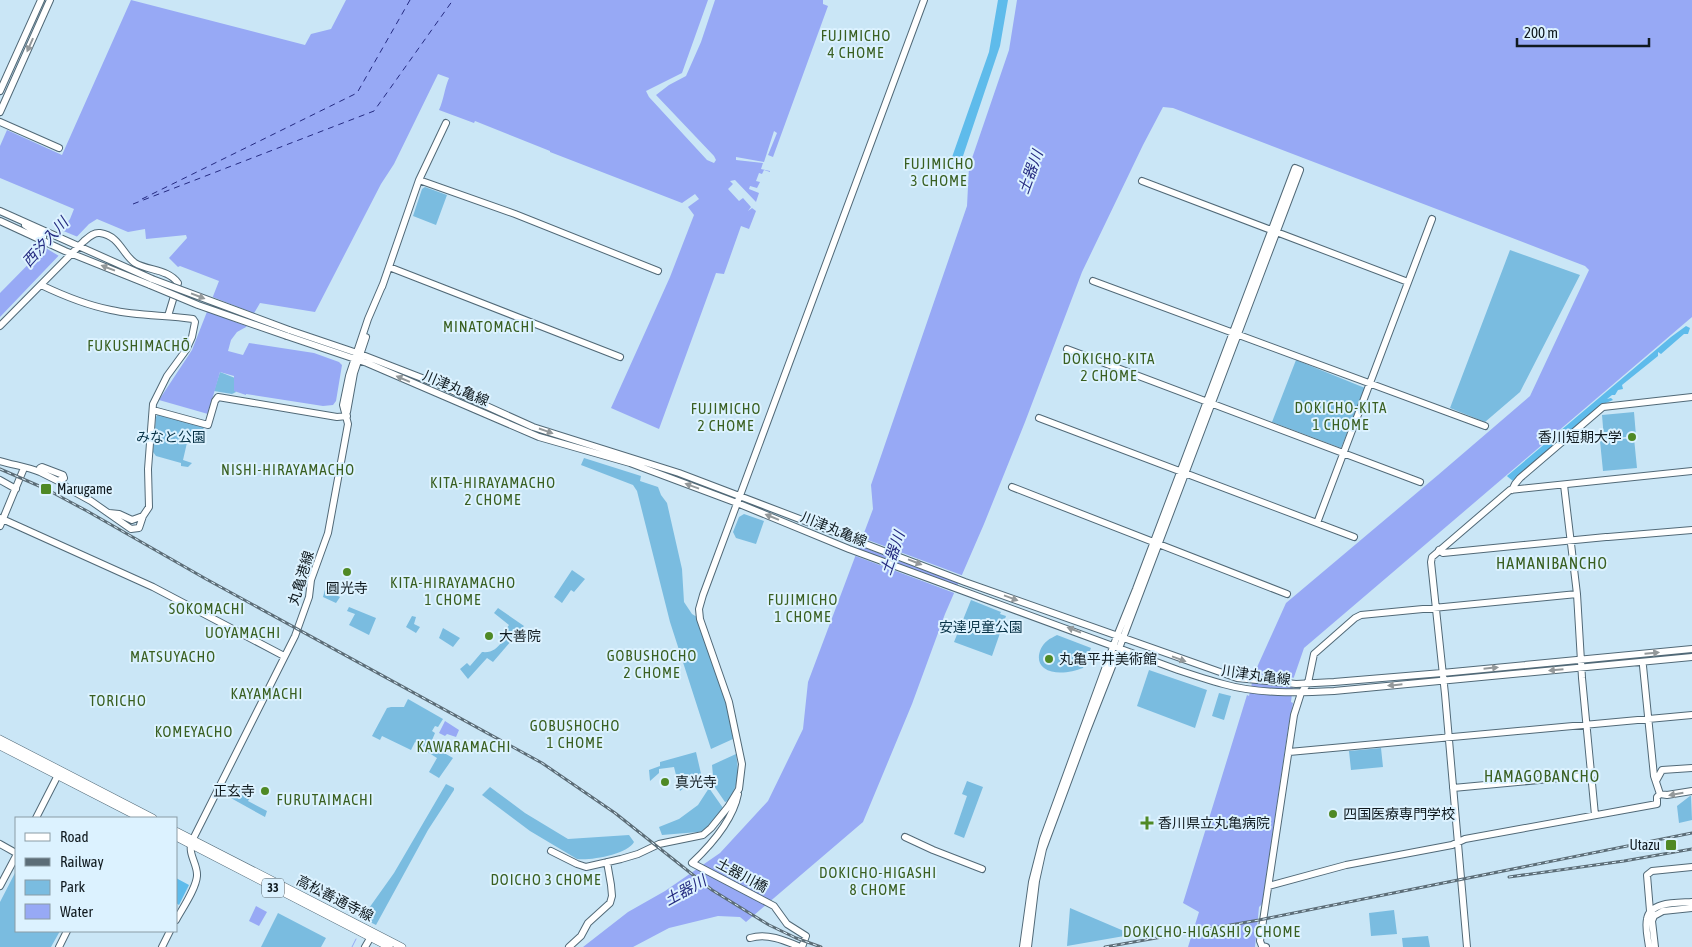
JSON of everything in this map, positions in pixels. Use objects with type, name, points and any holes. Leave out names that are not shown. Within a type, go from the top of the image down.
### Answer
[{"type":"main road","points":[[0,739],[129,813],[148,817]]},
{"type":"main road","points":[[0,746],[59,773]]},
{"type":"main road","name":"高松善通寺線","points":[[178,832],[192,842],[372,935],[402,947]]},
{"type":"main road","name":"高松善通寺線","points":[[178,838],[192,842]]},
{"type":"main road","name":"高松善通寺線","points":[[372,935],[388,947]]},
{"type":"street","points":[[0,91],[41,0]]},
{"type":"street","points":[[0,112],[50,0]]},
{"type":"street","points":[[551,851],[586,867],[638,854],[659,844],[703,834],[716,823],[739,789],[742,764],[738,736],[728,697],[700,620],[699,609],[702,595],[741,496],[924,0]]},
{"type":"street","points":[[0,122],[59,148]]},
{"type":"street","name":"丸亀港線","points":[[192,842],[299,626],[309,597],[311,580],[328,533],[348,424],[343,405],[357,356],[419,180],[446,124]]},
{"type":"street","points":[[1028,947],[1036,881],[1044,849],[1120,637],[1274,231],[1295,168],[1300,170],[1274,231]]},
{"type":"street","points":[[419,180],[515,214],[658,272]]},
{"type":"street","points":[[1142,181],[1408,282]]},
{"type":"street","name":"川津丸亀線","points":[[0,211],[56,236],[72,249],[151,282]]},
{"type":"street","points":[[1318,524],[1432,219]]},
{"type":"street","points":[[21,220],[27,227],[46,241]]},
{"type":"street","name":"川津丸亀線","points":[[0,221],[151,282],[198,305],[288,333],[440,385],[533,427],[642,460],[853,538],[965,582],[1237,678],[1296,684],[1443,677],[1692,657]]},
{"type":"street","points":[[0,326],[41,285],[72,249],[92,234],[101,233],[119,243],[134,262],[173,277],[178,283],[168,316]]},
{"type":"street","points":[[389,266],[620,357]]},
{"type":"street","points":[[1093,281],[1485,426]]},
{"type":"street","points":[[0,462],[24,468],[34,466],[61,478],[75,492],[115,519],[135,529],[139,528],[143,516],[149,507],[148,469],[153,404],[167,376],[186,350],[195,326],[193,319],[112,311],[100,308],[79,302],[41,285]]},
{"type":"street","points":[[1066,349],[1420,482]]},
{"type":"street","name":"川津丸亀線","points":[[357,356],[540,437],[630,463],[849,548],[1224,685],[1298,693],[1582,659],[1692,649]]},
{"type":"street","points":[[153,410],[208,425],[215,400],[218,397],[336,417],[347,416]]},
{"type":"street","points":[[1512,490],[1514,484],[1520,478],[1603,407],[1692,397]]},
{"type":"street","points":[[1039,418],[1354,537]]},
{"type":"street","points":[[24,468],[1,521],[88,557],[153,587],[284,656]]},
{"type":"street","points":[[1467,947],[1431,562],[1434,554],[1512,490],[1692,472]]},
{"type":"street","points":[[0,480],[16,489]]},
{"type":"street","points":[[1564,485],[1577,594],[1595,815]]},
{"type":"street","points":[[1012,487],[1288,594]]},
{"type":"street","points":[[1439,550],[1443,553],[1692,530]]},
{"type":"street","points":[[1266,947],[1262,946],[1260,941],[1294,715],[1298,693],[1308,683],[1314,654],[1357,617],[1577,594]]},
{"type":"street","points":[[1023,947],[1038,854],[1079,737],[1117,647]]},
{"type":"street","points":[[1643,666],[1654,776],[1660,794]]},
{"type":"street","points":[[1289,752],[1692,715]]},
{"type":"street","points":[[1654,764],[1662,770],[1692,768]]},
{"type":"street","points":[[1656,781],[1662,770]]},
{"type":"street","points":[[37,817],[59,773]]},
{"type":"street","points":[[1453,788],[1592,775]]},
{"type":"street","name":"土器川橋","points":[[739,789],[736,805],[722,828],[692,863],[774,906],[787,924],[806,936],[801,947]]},
{"type":"street","points":[[1660,794],[1667,795],[1692,791]]},
{"type":"street","points":[[1269,886],[1346,865],[1457,843],[1465,839],[1656,804],[1657,797],[1660,794]]},
{"type":"street","points":[[905,837],[933,850],[982,868]]},
{"type":"street","points":[[178,916],[197,878],[196,867],[190,852],[192,842]]},
{"type":"street","points":[[0,844],[15,853]]},
{"type":"street","points":[[0,886],[15,856]]},
{"type":"street","points":[[569,947],[581,936],[588,922],[610,903],[612,896],[607,862]]},
{"type":"street","points":[[1655,947],[1647,877],[1649,872],[1692,867]]},
{"type":"street","points":[[1649,947],[1646,921],[1660,905],[1692,902]]},
{"type":"street","points":[[1652,914],[1692,908]]},
{"type":"street","points":[[59,947],[66,932]]},
{"type":"street","points":[[162,947],[169,932]]},
{"type":"street","points":[[365,947],[372,935]]},
{"type":"street","points":[[750,938],[769,936],[801,947]]},
{"type":"green space","points":[[425,187],[447,195],[436,225],[413,216],[422,189]]},
{"type":"green space","points":[[1510,250],[1580,275],[1520,392],[1485,422],[1450,408]]},
{"type":"green space","points":[[1296,360],[1365,388],[1341,448],[1272,422]]},
{"type":"green space","points":[[220,372],[235,378],[234,388],[236,392],[232,394],[214,391]]},
{"type":"green space","points":[[1634,412],[1636,436],[1604,439],[1602,415]]},
{"type":"green space","name":"みなと公園","points":[[158,414],[203,427],[204,430],[201,437],[189,434],[183,460],[192,463],[188,467],[181,466],[181,463],[156,456],[153,452],[156,417]]},
{"type":"green space","points":[[1634,438],[1637,468],[1603,471],[1600,441]]},
{"type":"green space","points":[[584,458],[641,476],[640,481],[658,487],[667,503],[682,569],[684,602],[692,614],[697,617],[728,709],[733,739],[711,749],[670,622],[637,491],[633,485],[581,465]]},
{"type":"green space","points":[[744,514],[764,521],[756,544],[736,538],[733,532],[739,517]]},
{"type":"green space","points":[[572,570],[585,579],[574,592],[571,590],[562,603],[554,597]]},
{"type":"green space","points":[[327,582],[340,588],[336,595],[340,597],[336,603],[323,597]]},
{"type":"green space","name":"安達児童公園","points":[[971,600],[1001,612],[1000,614],[1006,616],[992,656],[954,642]]},
{"type":"green space","points":[[349,607],[376,618],[369,635],[349,625],[355,614],[347,611]]},
{"type":"green space","points":[[498,608],[524,626],[493,662],[487,658],[468,679],[460,669],[467,663],[470,666],[482,652],[494,650],[502,642],[500,638],[509,625],[494,613]]},
{"type":"green space","points":[[412,616],[416,617],[414,624],[420,627],[416,633],[406,627]]},
{"type":"green space","points":[[443,628],[460,638],[453,647],[439,638]]},
{"type":"green space","points":[[1057,635],[1091,648],[1083,668],[1058,673],[1048,670],[1041,665],[1039,654],[1042,647],[1048,640]]},
{"type":"green space","points":[[1149,670],[1207,690],[1195,728],[1137,706]]},
{"type":"green space","points":[[1219,693],[1231,696],[1224,720],[1212,716]]},
{"type":"green space","points":[[408,699],[443,719],[438,727],[435,726],[432,731],[435,733],[430,745],[453,758],[439,778],[429,772],[437,758],[426,751],[427,748],[415,742],[411,750],[382,736],[380,740],[372,736],[387,708],[404,707]]},
{"type":"green space","points":[[1381,748],[1383,767],[1351,770],[1349,751]]},
{"type":"green space","points":[[696,752],[702,778],[695,779],[680,791],[674,767],[659,769],[659,773],[650,781],[649,770],[660,766],[660,762]]},
{"type":"green space","points":[[736,754],[738,773],[736,784],[732,795],[725,802],[714,786],[712,765]]},
{"type":"green space","points":[[967,781],[983,787],[964,838],[954,834],[967,796],[962,794]]},
{"type":"green space","points":[[446,784],[454,788],[454,790],[428,830],[376,925],[362,918],[394,873]]},
{"type":"green space","points":[[234,786],[252,794],[248,801],[267,811],[265,817],[229,797]]},
{"type":"green space","points":[[490,787],[525,813],[568,839],[629,835],[634,842],[617,853],[599,858],[577,859],[530,831],[482,795]]},
{"type":"green space","points":[[709,788],[723,808],[707,830],[662,835],[659,827],[679,819],[698,805]]},
{"type":"green space","points":[[1690,796],[1692,820],[1679,823],[1677,806]]},
{"type":"green space","points":[[15,873],[15,932],[59,932],[51,947],[0,947],[0,902]]},
{"type":"green space","points":[[1070,908],[1131,934],[1067,946]]},
{"type":"green space","points":[[1394,910],[1397,934],[1371,936],[1369,913]]},
{"type":"green space","points":[[278,913],[326,938],[321,947],[261,947]]},
{"type":"green space","points":[[1428,936],[1430,947],[1403,947],[1402,938]]},
{"type":"shaded area","points":[[998,0],[1008,0],[1000,46],[960,165],[951,160],[989,52]]},
{"type":"shaded area","points":[[1686,326],[1690,328],[1688,334],[1684,334],[1661,354],[1658,352],[1658,356],[1622,385],[1623,389],[1618,390],[1615,395],[1607,399],[1611,398],[1613,400],[1601,405],[1513,481],[1507,476],[1671,337]]},
{"type":"shaded area","points":[[178,879],[189,885],[178,904]]},
{"type":"water","points":[[131,0],[305,45],[311,34],[331,29],[346,0],[708,0],[682,73],[646,91],[649,97],[707,160],[714,163],[716,160],[714,156],[656,95],[686,76],[701,42],[715,0],[823,0],[823,4],[828,6],[773,157],[768,155],[777,133],[774,131],[764,162],[736,157],[736,160],[763,163],[761,169],[770,171],[770,172],[764,170],[762,174],[759,173],[756,181],[760,182],[757,188],[750,186],[749,189],[759,193],[756,202],[735,180],[730,181],[733,184],[728,189],[739,201],[743,198],[751,207],[748,211],[752,208],[756,211],[749,229],[741,226],[724,274],[716,273],[659,429],[611,408],[670,277],[694,215],[688,207],[699,199],[695,194],[682,203],[475,121],[474,123],[439,110],[449,78],[438,74],[394,164],[381,184],[315,312],[260,303],[246,327],[237,332],[231,340],[228,351],[243,355],[249,343],[314,353],[339,362],[342,365],[336,401],[333,405],[323,406],[246,395],[234,391],[234,376],[220,372],[208,414],[159,400],[192,350],[219,281],[180,266],[178,267],[169,258],[187,238],[186,235],[146,239],[145,229],[128,232],[97,219],[89,224],[0,317],[0,293],[60,232],[70,219],[74,209],[0,178],[0,146],[7,130],[62,155]]},
{"type":"water","name":"土器川","points":[[1017,0],[1692,0],[1692,317],[1304,648],[1294,677],[1291,702],[1293,703],[1262,904],[1259,907],[1255,947],[1188,947],[1199,912],[1183,903],[1247,695],[1249,696],[1254,674],[1286,603],[1530,396],[1589,270],[1585,266],[1173,108],[1163,107],[1082,272],[1025,422],[945,614],[912,704],[863,822],[746,922],[740,917],[718,916],[669,928],[633,947],[583,947],[628,912],[665,891],[720,853],[768,801],[803,729],[808,682],[873,509],[871,485],[967,206],[969,167],[1009,50]]},
{"type":"water","points":[[445,721],[459,730],[456,737],[447,734],[445,736],[439,733]]},
{"type":"water","points":[[256,906],[267,912],[259,926],[249,921]]},
{"type":"pier","points":[[61,230],[78,237],[59,256],[44,247]]},
{"type":"pier","points":[[210,296],[256,314],[249,327],[204,310]]},
{"type":"pier","points":[[860,537],[964,576],[961,584],[857,545]]},
{"type":"pier","points":[[856,548],[960,587],[957,594],[853,555]]},
{"type":"pier","points":[[1254,674],[1297,678],[1296,685],[1252,682]]},
{"type":"waterway","points":[[352,947],[356,939]]},
{"type":"ferry route","points":[[142,199],[357,93],[410,0]]},
{"type":"ferry route","points":[[133,204],[374,111],[453,0]]},
{"type":"railway","points":[[0,469],[46,489],[87,511],[206,579],[542,763],[615,813],[712,890],[769,925],[821,947]]},
{"type":"railway","points":[[1105,947],[1259,920],[1692,833]]},
{"type":"railway","points":[[1509,877],[1624,861],[1692,849]]},
{"type":"place","name":"香川短期大学","points":[[1632,437]]},
{"type":"place","name":"Marugame","points":[[46,489]]},
{"type":"place","name":"圓光寺","points":[[347,572]]},
{"type":"place","name":"大善院","points":[[489,636]]},
{"type":"place","name":"丸亀平井美術館","points":[[1049,659]]},
{"type":"place","name":"真光寺","points":[[665,782]]},
{"type":"place","name":"正玄寺","points":[[265,791]]},
{"type":"place","name":"四国医療専門学校","points":[[1333,814]]},
{"type":"place","name":"香川県立丸亀病院","points":[[1147,823]]},
{"type":"place","name":"Utazu","points":[[1671,845]]},
{"type":"district","name":"FUJIMICHO 4 CHOME","points":[[856,44]]},
{"type":"district","name":"FUJIMICHO 3 CHOME","points":[[939,172]]},
{"type":"district","name":"MINATOMACHI","points":[[489,326]]},
{"type":"district","name":"FUKUSHIMACHŌ","points":[[139,345]]},
{"type":"district","name":"DOKICHO-KITA 2 CHOME","points":[[1109,366]]},
{"type":"district","name":"FUJIMICHO 2 CHOME","points":[[726,416]]},
{"type":"district","name":"DOKICHO-KITA 1 CHOME","points":[[1341,416]]},
{"type":"district","name":"NISHI-HIRAYAMACHO","points":[[288,469]]},
{"type":"district","name":"KITA-HIRAYAMACHO 2 CHOME","points":[[493,490]]},
{"type":"district","name":"HAMANIBANCHO","points":[[1552,563]]},
{"type":"district","name":"KITA-HIRAYAMACHO 1 CHOME","points":[[453,590]]},
{"type":"district","name":"SOKOMACHI","points":[[207,608]]},
{"type":"district","name":"FUJIMICHO 1 CHOME","points":[[803,608]]},
{"type":"district","name":"UOYAMACHI","points":[[243,632]]},
{"type":"district","name":"MATSUYACHO","points":[[173,656]]},
{"type":"district","name":"GOBUSHOCHO 2 CHOME","points":[[652,664]]},
{"type":"district","name":"KAYAMACHI","points":[[267,693]]},
{"type":"district","name":"TORICHO","points":[[118,700]]},
{"type":"district","name":"KOMEYACHO","points":[[194,731]]},
{"type":"district","name":"GOBUSHOCHO 1 CHOME","points":[[575,734]]},
{"type":"district","name":"KAWARAMACHI","points":[[464,746]]},
{"type":"district","name":"HAMAGOBANCHO","points":[[1542,776]]},
{"type":"district","name":"FURUTAIMACHI","points":[[325,799]]},
{"type":"district","name":"DOICHO 3 CHOME","points":[[546,879]]},
{"type":"district","name":"DOKICHO-HIGASHI 8 CHOME","points":[[878,880]]},
{"type":"district","name":"DOKICHO-HIGASHI 9 CHOME","points":[[1212,931]]},
{"type":"water label","name":"西汐入川","points":[[45,242]]}]
